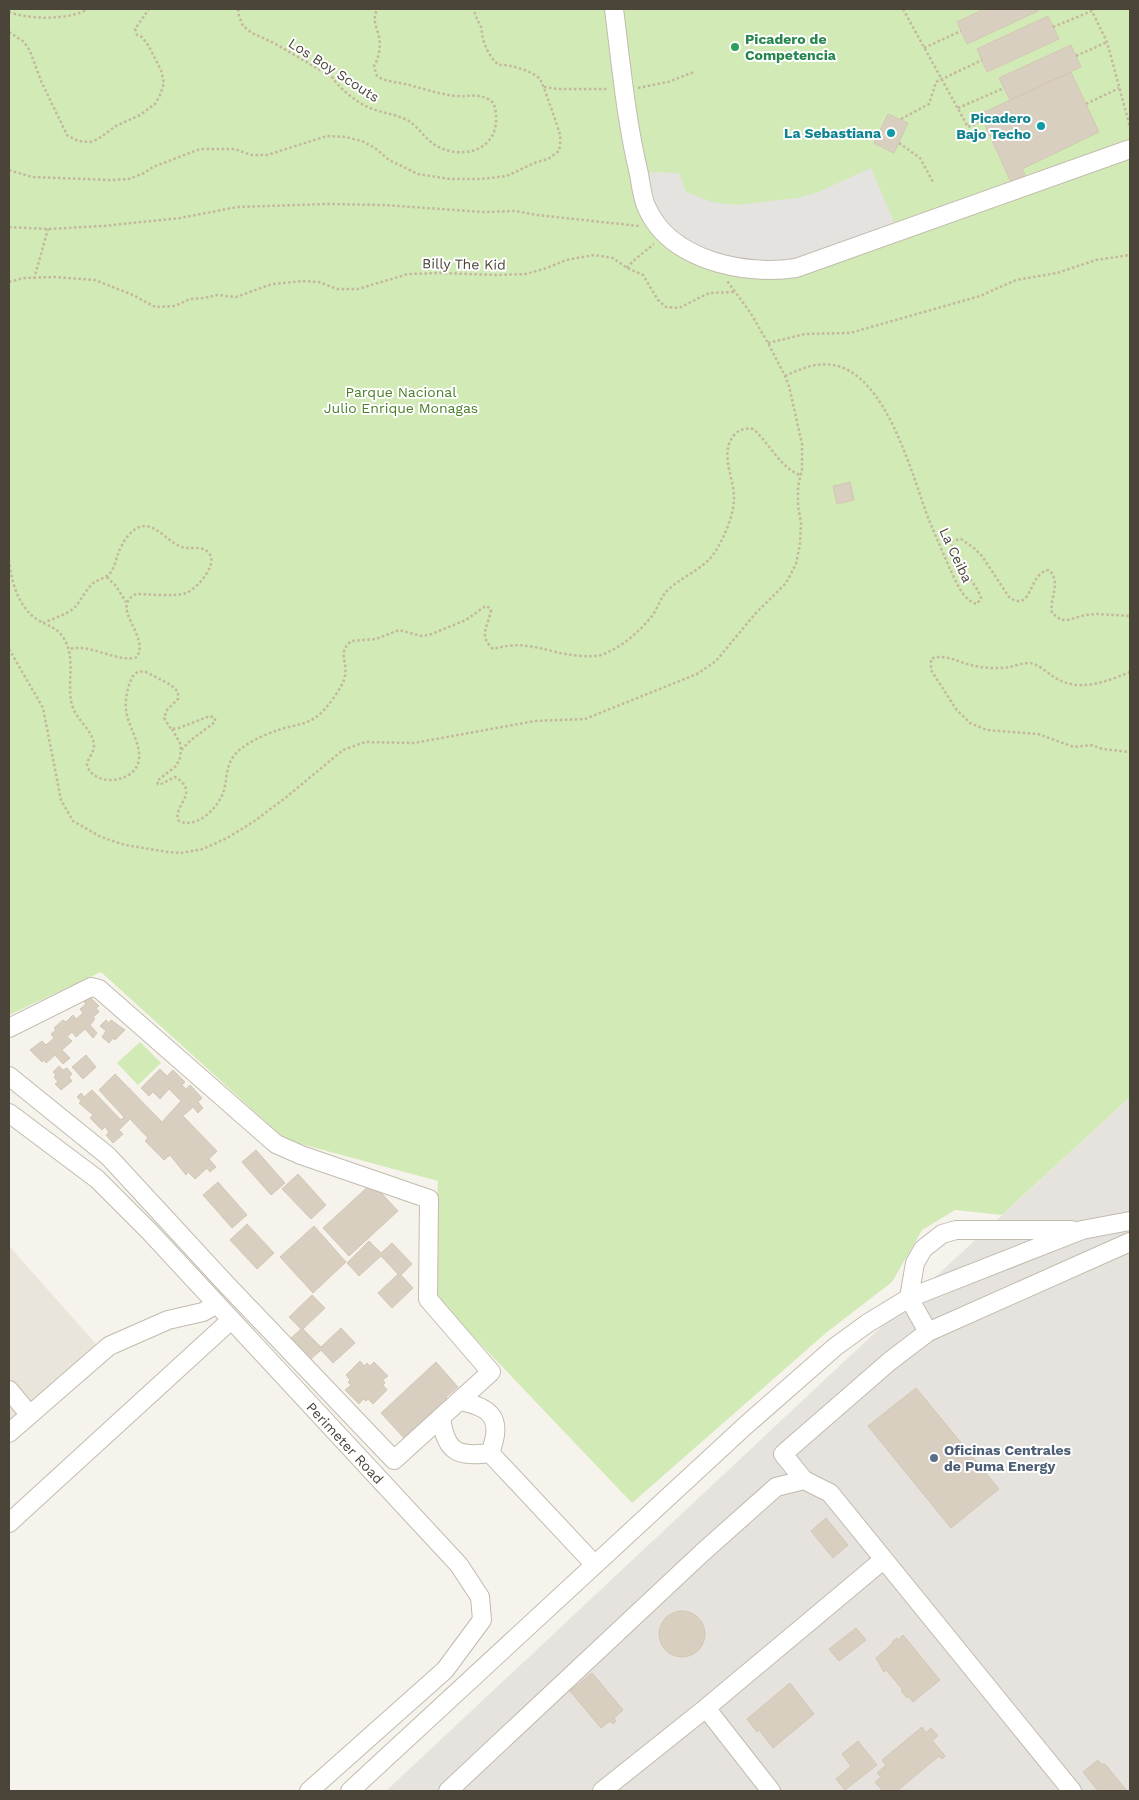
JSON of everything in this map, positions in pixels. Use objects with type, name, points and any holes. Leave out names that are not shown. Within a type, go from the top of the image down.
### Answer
[{"type":"street","points":[[614,9],[632,147],[646,206],[662,231],[703,259],[760,270],[778,271],[796,268],[1130,149]]},
{"type":"street","points":[[9,1028],[91,987],[99,988],[276,1144],[301,1155],[429,1199],[428,1299],[491,1372],[394,1460],[226,1284],[108,1156],[9,1076]]},
{"type":"street","name":"Perimeter Road","points":[[9,1113],[97,1179],[150,1232],[459,1565],[480,1597],[482,1620],[445,1670],[310,1791]]},
{"type":"street","points":[[350,1791],[744,1426],[835,1347],[868,1323],[909,1298],[1082,1230],[1130,1220]]},
{"type":"street","points":[[928,1332],[909,1298],[914,1263],[923,1249],[942,1234],[956,1230],[1082,1230]]},
{"type":"street","points":[[1072,1791],[830,1493],[804,1480],[783,1454],[890,1361],[928,1332],[1130,1242]]},
{"type":"street","points":[[9,1434],[29,1414],[109,1346],[168,1320],[203,1312],[217,1304]]},
{"type":"street","points":[[9,1522],[231,1320]]},
{"type":"street","points":[[9,1390],[29,1414]]},
{"type":"street","points":[[460,1401],[479,1405],[492,1416],[496,1424],[496,1435],[490,1453]]},
{"type":"street","points":[[441,1418],[445,1437],[449,1444],[458,1452],[469,1456],[490,1453]]},
{"type":"street","points":[[490,1453],[594,1564]]},
{"type":"street","points":[[452,1790],[696,1559],[776,1487],[804,1480]]},
{"type":"street","points":[[602,1791],[706,1708],[883,1560]]},
{"type":"street","points":[[706,1708],[771,1791]]},
{"type":"path","points":[[9,12],[27,18],[80,14],[88,9]]},
{"type":"path","points":[[9,32],[24,42],[30,51],[41,81],[67,135],[78,141],[90,142],[98,139],[125,121],[140,115],[155,104],[160,95],[164,83],[161,70],[148,45],[142,37],[137,35],[135,29],[149,9]]},
{"type":"path","name":"Los Boy Scouts","points":[[238,9],[243,26],[252,33],[274,43],[332,77],[339,86],[370,108],[404,118],[415,124],[424,136],[436,145],[453,152],[478,150],[486,145],[496,130],[495,107],[489,99],[470,95],[460,96],[429,92],[377,76],[374,66],[378,60],[380,39],[374,23],[375,13],[378,9]]},
{"type":"path","points":[[9,170],[32,177],[129,179],[153,167],[200,149],[235,149],[251,155],[266,155],[327,136],[345,137],[362,141],[375,148],[388,160],[418,174],[450,179],[506,176],[534,162],[548,159],[560,151],[560,136],[540,79],[509,64],[500,65],[493,60],[484,43],[474,9]]},
{"type":"path","points":[[903,9],[968,127],[982,121]]},
{"type":"path","points":[[1053,27],[1092,10],[1107,42],[1130,127]]},
{"type":"path","points":[[924,48],[961,32]]},
{"type":"path","points":[[1076,56],[1107,42]]},
{"type":"path","points":[[901,120],[929,104],[936,82],[982,60]]},
{"type":"path","points":[[544,87],[625,90],[668,82],[694,72]]},
{"type":"path","points":[[958,108],[1004,88]]},
{"type":"path","points":[[1086,104],[1119,88]]},
{"type":"path","points":[[899,142],[920,158],[933,182]]},
{"type":"path","points":[[9,227],[48,229],[103,226],[180,218],[237,207],[326,204],[384,205],[483,212],[516,211],[662,231]]},
{"type":"path","points":[[34,279],[48,229]]},
{"type":"path","points":[[627,268],[662,231]]},
{"type":"path","name":"Billy The Kid","points":[[9,282],[24,278],[73,277],[95,280],[133,295],[155,307],[176,306],[190,299],[217,295],[236,296],[272,284],[302,281],[319,282],[338,288],[358,290],[408,274],[440,272],[496,275],[526,274],[572,258],[594,254],[614,258],[627,268],[643,275],[658,300],[666,307],[679,308],[709,293],[735,292]]},
{"type":"path","points":[[768,343],[805,334],[850,333],[980,296],[1016,280],[1057,273],[1096,260],[1130,255]]},
{"type":"path","points":[[9,649],[44,708],[61,800],[73,821],[101,837],[142,849],[181,853],[203,849],[227,838],[253,822],[343,750],[357,744],[364,742],[414,743],[535,721],[585,719],[679,681],[711,665],[741,632],[754,614],[786,583],[796,564],[801,537],[798,487],[802,469],[802,444],[785,376],[750,312],[716,262]]},
{"type":"path","name":"La Ceiba","points":[[785,376],[818,364],[832,364],[856,376],[869,389],[885,410],[891,422],[935,534],[957,582],[965,596],[974,604],[977,604],[982,598],[975,584],[961,568],[953,553],[952,542],[956,539],[961,538],[974,548],[1009,597],[1016,602],[1020,602],[1027,597],[1030,588],[1041,572],[1050,570],[1055,577],[1056,583],[1050,606],[1052,613],[1061,620],[1097,614],[1130,616]]},
{"type":"path","points":[[171,729],[210,716],[215,718],[215,722],[190,740],[182,750],[176,766],[157,782],[161,784],[175,777],[183,784],[186,790],[185,798],[177,812],[177,816],[179,822],[195,822],[216,806],[224,791],[232,758],[239,750],[278,730],[310,721],[320,715],[327,707],[343,683],[346,666],[343,655],[344,649],[351,641],[376,639],[399,630],[421,636],[429,635],[466,620],[487,606],[491,610],[484,631],[487,643],[493,649],[508,645],[525,644],[560,653],[600,656],[618,647],[630,638],[652,615],[672,586],[713,556],[725,536],[733,505],[734,496],[727,454],[728,446],[737,433],[741,430],[752,429],[789,468],[800,475]]},
{"type":"path","points":[[43,623],[72,610],[91,585],[107,576],[111,572],[118,552],[132,532],[140,526],[154,529],[178,546],[203,549],[212,558],[210,568],[193,590],[184,594],[136,594],[126,602]]},
{"type":"path","points":[[9,560],[10,573],[19,598],[26,610],[43,623],[57,630],[69,649],[72,706],[76,715],[92,737],[94,752],[86,766],[95,776],[105,780],[120,779],[134,771],[138,761],[140,751],[130,728],[126,710],[129,685],[136,672],[146,672],[171,685],[178,692],[178,699],[168,710],[164,718],[177,737],[182,750]]},
{"type":"path","points":[[69,649],[84,647],[130,659],[137,657],[139,654],[138,640],[134,625],[126,609],[126,602],[107,576]]},
{"type":"path","points":[[1130,672],[1101,683],[1076,686],[1066,684],[1038,665],[1029,663],[1002,668],[971,665],[938,656],[931,659],[930,664],[931,670],[956,709],[970,722],[987,730],[1038,734],[1074,747],[1092,745],[1102,749],[1130,752]]},
{"type":"shaded area","points":[[871,168],[896,227],[794,262],[748,261],[709,251],[689,242],[664,222],[653,198],[648,172],[679,173],[686,192],[712,202],[736,205],[797,198],[816,193]]},
{"type":"shaded area","points":[[1130,1097],[1130,1791],[386,1791],[865,1342]]},
{"type":"shaded area","points":[[9,1246],[96,1344],[9,1423]]},
{"type":"green space","name":"Parque Nacional Julio Enrique Monagas","points":[[9,9],[1130,9],[1130,1097],[1002,1215],[955,1210],[922,1230],[892,1282],[827,1332],[632,1503],[433,1294],[438,1181],[286,1140],[101,972],[9,1015]]},
{"type":"green space","points":[[140,1042],[161,1063],[138,1085],[117,1063]]},
{"type":"building","points":[[984,9],[1037,9],[1038,11],[967,44],[957,22]]},
{"type":"building","points":[[1048,16],[1059,39],[987,72],[977,49]]},
{"type":"building","points":[[1071,45],[1081,67],[1010,100],[999,78]]},
{"type":"building","name":"Picadero Bajo Techo","points":[[1071,72],[1099,132],[1022,169],[1025,175],[1011,182],[980,114]]},
{"type":"building","name":"La Sebastiana","points":[[888,114],[908,123],[894,153],[874,143]]},
{"type":"building","points":[[850,482],[854,500],[837,504],[833,486]]},
{"type":"building","points":[[89,996],[99,1006],[96,1008],[99,1012],[93,1017],[95,1019],[90,1025],[97,1033],[93,1038],[85,1029],[76,1037],[72,1032],[67,1037],[72,1041],[62,1050],[70,1058],[63,1064],[55,1055],[46,1063],[44,1060],[42,1062],[30,1050],[42,1041],[46,1045],[54,1038],[51,1034],[56,1030],[54,1028],[63,1020],[66,1022],[73,1015],[76,1019],[83,1013],[80,1009],[86,1004],[83,1001]]},
{"type":"building","points":[[106,1020],[109,1023],[111,1020],[125,1030],[109,1043],[102,1037],[106,1031],[100,1026]]},
{"type":"building","points":[[86,1055],[96,1067],[83,1079],[72,1067]]},
{"type":"building","points":[[59,1066],[63,1070],[67,1068],[72,1074],[69,1077],[72,1081],[61,1090],[55,1084],[58,1082],[53,1072]]},
{"type":"building","points":[[160,1069],[167,1076],[173,1070],[185,1082],[182,1085],[186,1089],[190,1085],[202,1098],[198,1102],[203,1108],[198,1113],[193,1107],[183,1116],[217,1151],[209,1159],[216,1167],[210,1172],[207,1168],[195,1179],[188,1172],[186,1175],[170,1155],[164,1160],[145,1141],[148,1138],[130,1119],[119,1130],[123,1134],[113,1143],[106,1135],[109,1132],[105,1127],[102,1130],[90,1118],[93,1115],[79,1103],[81,1101],[77,1097],[81,1093],[84,1097],[92,1090],[121,1120],[124,1117],[99,1090],[115,1074],[162,1122],[181,1101],[169,1089],[160,1099],[153,1092],[149,1096],[141,1088]]},
{"type":"building","points":[[256,1150],[285,1183],[271,1195],[242,1162]]},
{"type":"building","points":[[298,1174],[326,1205],[311,1219],[282,1189]]},
{"type":"building","points":[[218,1182],[247,1215],[232,1228],[203,1195]]},
{"type":"building","points":[[372,1183],[398,1211],[349,1256],[323,1228]]},
{"type":"building","points":[[247,1224],[274,1253],[257,1269],[230,1240]]},
{"type":"building","points":[[314,1226],[346,1262],[313,1293],[280,1257]]},
{"type":"building","points":[[369,1241],[381,1253],[392,1243],[412,1264],[401,1275],[413,1288],[392,1308],[378,1293],[398,1274],[381,1256],[359,1276],[347,1263]]},
{"type":"building","points":[[312,1295],[325,1308],[303,1329],[321,1347],[341,1328],[355,1343],[333,1363],[321,1350],[310,1360],[290,1339],[301,1329],[289,1317]]},
{"type":"building","points":[[360,1361],[364,1366],[367,1363],[370,1366],[374,1362],[388,1376],[383,1380],[385,1383],[383,1385],[387,1390],[373,1404],[368,1399],[366,1401],[363,1399],[359,1404],[345,1390],[351,1385],[346,1375]]},
{"type":"building","points":[[436,1362],[458,1387],[446,1397],[451,1403],[444,1410],[440,1406],[404,1438],[381,1413]]},
{"type":"building","name":"Oficinas Centrales de Puma Energy","points":[[916,1388],[999,1489],[951,1528],[868,1426]]},
{"type":"building","points":[[826,1518],[848,1545],[833,1558],[811,1531]]},
{"type":"building","points":[[682,1611],[695,1615],[701,1621],[705,1634],[701,1647],[695,1653],[682,1657],[669,1653],[663,1647],[659,1634],[663,1621],[669,1615]]},
{"type":"building","points":[[856,1628],[866,1640],[839,1661],[829,1649]]},
{"type":"building","points":[[903,1635],[940,1680],[913,1702],[901,1691],[903,1690],[886,1670],[884,1672],[876,1658],[892,1642],[897,1638],[898,1640]]},
{"type":"building","points":[[592,1673],[623,1710],[614,1718],[616,1721],[613,1724],[610,1721],[601,1728],[570,1691]]},
{"type":"building","points":[[790,1683],[814,1714],[773,1748],[759,1730],[757,1732],[747,1719]]},
{"type":"building","points":[[922,1727],[926,1733],[931,1728],[938,1736],[932,1740],[945,1756],[942,1759],[939,1756],[897,1791],[883,1791],[875,1782],[881,1777],[877,1773],[886,1765],[882,1760]]},
{"type":"building","points":[[858,1741],[877,1765],[845,1790],[836,1779],[851,1766],[842,1754]]},
{"type":"building","points":[[1098,1760],[1101,1764],[1105,1764],[1127,1791],[1098,1791],[1083,1772]]},
{"type":"place","name":"Picadero de Competencia","points":[[735,47]]},
{"type":"place","name":"Picadero Bajo Techo","points":[[1041,126]]},
{"type":"place","name":"La Sebastiana","points":[[891,133]]},
{"type":"place","name":"Oficinas Centrales de Puma Energy","points":[[934,1458]]}]
